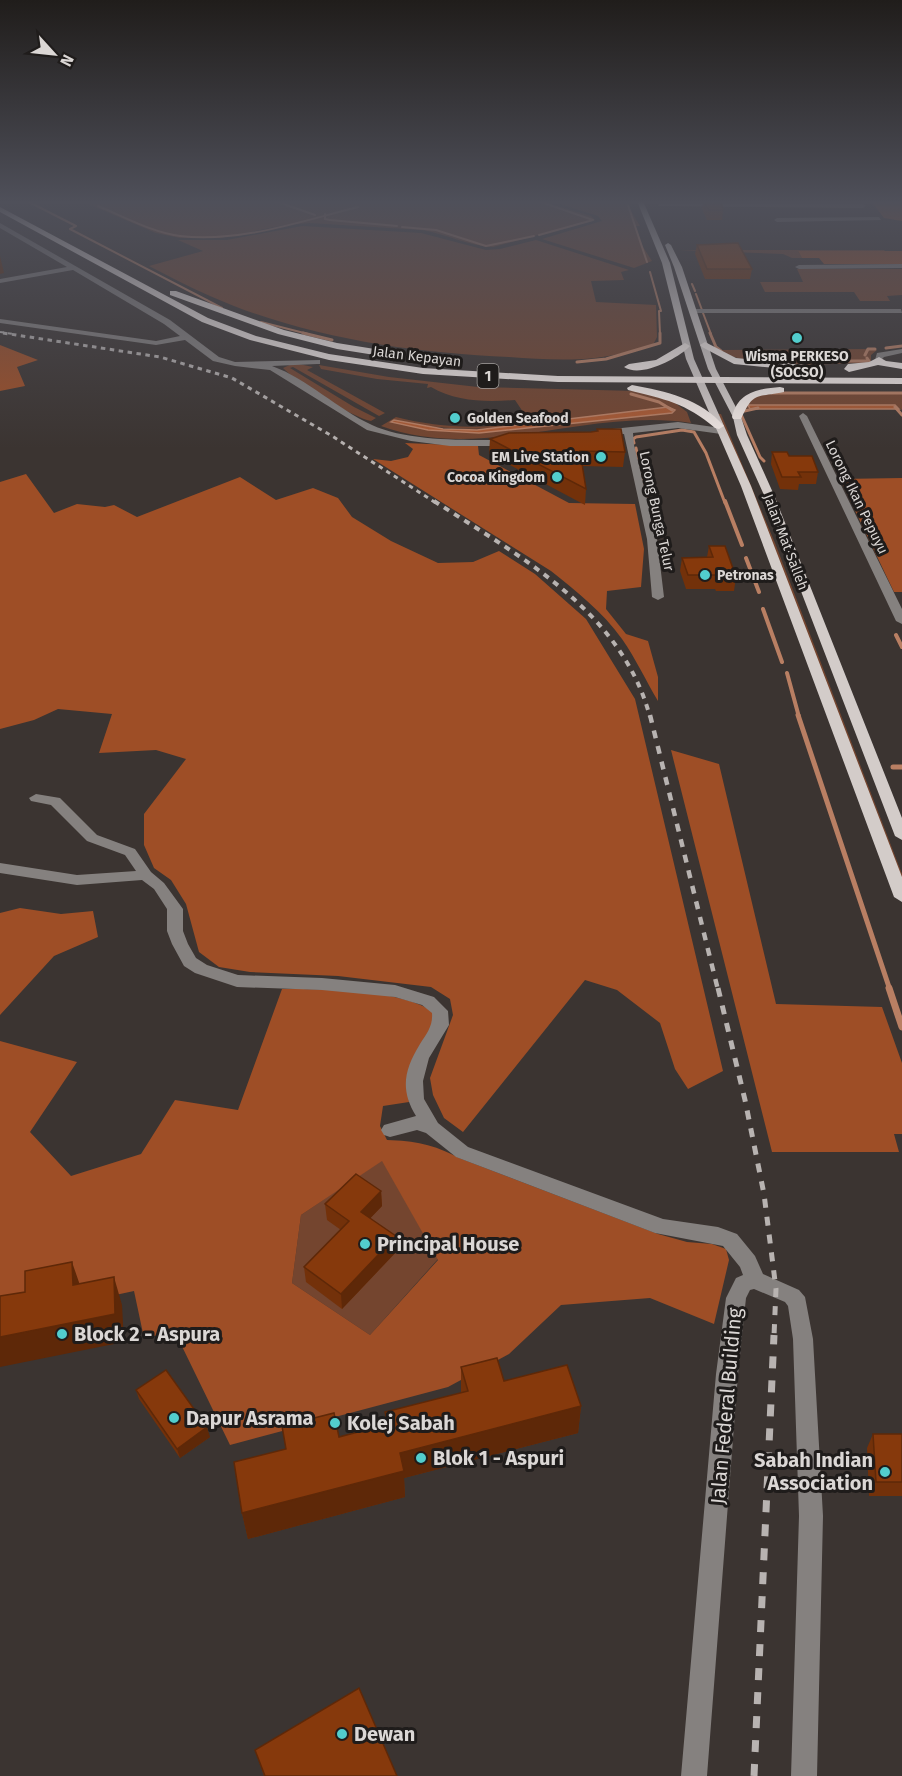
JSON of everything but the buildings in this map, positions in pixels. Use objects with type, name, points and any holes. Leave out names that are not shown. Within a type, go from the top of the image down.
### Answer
[{"type":"highway","name":"Jalan Kepayan","points":[[138,284],[205,320],[357,357],[492,371],[902,374]]},
{"type":"highway","name":"Jalan Kepayan","points":[[155,284],[186,303],[239,330],[273,344],[329,357],[406,369],[478,376],[570,379],[902,381]]},
{"type":"highway","points":[[172,293],[250,323],[308,339],[413,358]]},
{"type":"highway","points":[[176,305],[198,323],[244,344],[317,362],[382,373],[482,383],[629,387],[902,389]]},
{"type":"highway","points":[[682,369],[812,368],[734,361],[705,345]]},
{"type":"highway","points":[[628,367],[657,365],[675,356],[686,346]]},
{"type":"highway","points":[[879,360],[883,364],[902,367],[844,369],[871,365],[879,360]]},
{"type":"highway","points":[[460,362],[535,366]]},
{"type":"highway","points":[[617,367],[671,368]]},
{"type":"highway","points":[[629,387],[666,394],[693,405],[705,412],[720,429]]},
{"type":"highway","points":[[736,417],[739,406],[748,397],[758,393],[791,389]]},
{"type":"main road","name":"Jalan Mat Salleh","points":[[671,284],[694,369],[746,486],[794,607],[855,778],[902,897]]},
{"type":"main road","name":"Jalan Mat Salleh","points":[[683,284],[712,369],[723,388],[769,495],[902,836]]},
{"type":"street","points":[[100,284],[179,331],[216,359],[235,364],[272,368],[370,428],[411,438],[450,443],[525,441]]},
{"type":"street","points":[[694,311],[901,310]]},
{"type":"street","points":[[0,321],[156,343],[187,337]]},
{"type":"street","points":[[879,360],[879,356],[884,353],[902,351]]},
{"type":"street","points":[[235,364],[317,362]]},
{"type":"street","points":[[285,363],[280,367],[285,376]]},
{"type":"street","name":"Lorong Ikan Pepuyu","points":[[803,416],[902,621]]},
{"type":"street","points":[[592,434],[678,425],[720,429]]},
{"type":"street","name":"Lorong Bunga Telur","points":[[628,430],[628,445],[654,545],[658,597]]},
{"type":"street","points":[[36,798],[55,801],[92,838],[130,852],[145,875],[159,886],[175,909],[175,931],[180,944],[190,962],[201,969],[237,981],[322,984],[395,992],[428,1001],[440,1011],[441,1025],[421,1057],[414,1081],[415,1100],[432,1128],[462,1152],[662,1227],[718,1235],[730,1240],[748,1262],[754,1280],[792,1296],[798,1303],[803,1339],[811,1516],[804,1776]]},
{"type":"street","points":[[0,868],[77,880],[145,875]]},
{"type":"street","points":[[390,1130],[417,1123],[432,1128]]},
{"type":"street","name":"Jalan Federal Building","points":[[694,1776],[726,1386],[736,1298],[743,1284],[754,1280]]},
{"type":"shaded area","points":[[185,284],[592,284],[596,302],[656,305],[657,337],[653,345],[639,349],[602,357],[574,359],[433,352],[357,340],[282,322],[245,310]]},
{"type":"shaded area","points":[[761,284],[902,284],[902,295],[887,296],[890,301],[860,301],[854,292],[765,292]]},
{"type":"shaded area","points":[[0,345],[38,360],[17,367],[25,386],[0,391]]},
{"type":"shaded area","points":[[719,350],[877,350],[871,355],[871,361],[867,363],[811,365],[751,361]]},
{"type":"shaded area","points":[[294,363],[313,367],[307,370],[385,413],[379,416],[293,367],[290,368],[376,418],[371,421],[338,406],[299,382],[283,368]]},
{"type":"shaded area","points":[[319,365],[389,377],[478,387],[637,391],[674,402],[687,412],[691,423],[653,420],[614,422],[496,437],[457,439],[419,436],[381,426],[396,417],[429,424],[479,427],[529,421],[515,400],[483,401],[461,398],[431,387],[427,388],[428,384],[377,379],[321,369]],"holes":[[[665,409],[672,413],[479,433],[428,430],[392,422],[394,420],[461,429],[495,428]]]},
{"type":"shaded area","points":[[767,392],[902,392],[902,410],[895,405],[749,405],[750,409],[740,408],[747,400]]},
{"type":"shaded area","points":[[748,405],[895,405],[899,409],[750,409]]},
{"type":"shaded area","points":[[668,407],[675,410],[672,413],[479,433],[428,430],[391,422],[394,420],[443,429],[477,430]]},
{"type":"shaded area","points":[[717,414],[721,414],[775,543],[902,874],[902,895]]},
{"type":"shaded area","points":[[405,443],[478,446],[479,455],[569,503],[635,504],[644,549],[641,587],[607,591],[606,609],[626,634],[648,641],[658,677],[658,701],[622,639],[598,611],[579,594],[551,571],[373,459],[391,461],[408,457],[413,449]]},
{"type":"shaded area","points":[[26,474],[54,513],[77,504],[105,507],[114,505],[137,517],[240,477],[276,500],[313,488],[338,498],[352,517],[391,541],[438,563],[473,562],[499,551],[535,574],[586,619],[635,699],[723,1071],[688,1089],[675,1069],[660,1023],[617,990],[585,980],[463,1132],[444,1118],[433,1095],[430,1078],[453,1015],[450,999],[431,987],[338,976],[250,972],[219,967],[199,952],[186,904],[171,880],[154,868],[144,845],[144,814],[186,759],[156,750],[99,753],[112,714],[58,709],[34,720],[0,729],[0,482]]},
{"type":"shaded area","points":[[902,478],[902,592],[894,592],[840,479]]},
{"type":"shaded area","points":[[671,750],[719,764],[776,1004],[882,1007],[902,1063],[902,1134],[894,1134],[899,1152],[772,1152]]},
{"type":"shaded area","points":[[20,908],[61,914],[93,911],[98,937],[54,956],[0,1015],[0,913]]},
{"type":"shaded area","points":[[282,989],[361,992],[403,999],[421,1005],[434,1013],[435,1024],[407,1082],[409,1102],[383,1106],[380,1126],[387,1140],[432,1146],[658,1234],[687,1242],[712,1244],[726,1249],[729,1260],[714,1324],[650,1298],[561,1305],[509,1354],[448,1387],[230,1445],[175,1332],[144,1338],[134,1291],[92,1300],[0,1303],[0,1041],[77,1062],[30,1132],[71,1176],[141,1154],[175,1100],[238,1110]],"holes":[[[382,1161],[438,1260],[370,1335],[292,1283],[301,1215]]]},
{"type":"shaded area","points":[[382,1160],[438,1259],[370,1335],[292,1283],[301,1215]]},
{"type":"waterway","points":[[176,284],[222,308]]},
{"type":"waterway","points":[[653,284],[661,311],[659,311],[660,334]]},
{"type":"waterway","points":[[692,284],[695,291]]},
{"type":"waterway","points":[[696,294],[702,310]]},
{"type":"waterway","points":[[703,313],[711,334]]},
{"type":"waterway","points":[[261,322],[308,334]]},
{"type":"waterway","points":[[303,333],[332,340]]},
{"type":"waterway","points":[[710,333],[716,347],[721,351]]},
{"type":"waterway","points":[[577,362],[606,359],[660,343],[660,334]]},
{"type":"waterway","points":[[886,348],[902,346]]},
{"type":"waterway","points":[[865,355],[868,349],[875,349]]},
{"type":"waterway","points":[[814,361],[869,361],[867,358]]},
{"type":"waterway","points":[[772,393],[902,393]]},
{"type":"waterway","points":[[631,394],[659,402],[672,410]]},
{"type":"waterway","points":[[895,407],[902,415]]},
{"type":"waterway","points":[[758,408],[740,412],[760,457],[764,461]]},
{"type":"waterway","points":[[634,443],[633,439],[636,437],[682,430],[694,432],[706,453],[725,503]]},
{"type":"waterway","points":[[636,448],[638,458]]},
{"type":"waterway","points":[[642,476],[645,488]]},
{"type":"waterway","points":[[647,493],[649,503]]},
{"type":"waterway","points":[[725,501],[742,545]]},
{"type":"waterway","points":[[651,510],[658,535]]},
{"type":"waterway","points":[[746,558],[759,592]]},
{"type":"waterway","points":[[763,609],[782,662]]},
{"type":"waterway","points":[[896,635],[902,647]]},
{"type":"waterway","points":[[787,673],[799,717]]},
{"type":"waterway","points":[[798,715],[890,990]]},
{"type":"waterway","points":[[893,767],[902,767]]},
{"type":"waterway","points":[[889,988],[902,1027]]},
{"type":"railway","points":[[0,332],[13,334]]},
{"type":"railway","points":[[3,333],[160,357],[232,378],[332,436],[436,503]]},
{"type":"railway","points":[[434,501],[532,566],[592,617],[616,646],[636,680],[650,717]]},
{"type":"railway","points":[[650,715],[718,990]]},
{"type":"railway","points":[[718,988],[745,1100],[764,1194],[776,1289],[774,1336]]},
{"type":"railway","points":[[754,1776],[774,1335]]},
{"type":"place","name":"Wisma PERKESO (SOCSO)","points":[[797,338]]},
{"type":"place","name":"Golden Seafood","points":[[455,418]]},
{"type":"place","name":"EM Live Station","points":[[601,457]]},
{"type":"place","name":"Cocoa Kingdom","points":[[557,477]]},
{"type":"place","name":"Petronas","points":[[705,575]]},
{"type":"place","name":"Principal House","points":[[365,1244]]},
{"type":"place","name":"Block 2 - Aspura","points":[[62,1334]]},
{"type":"place","name":"Dapur Asrama","points":[[174,1418]]},
{"type":"place","name":"Kolej Sabah","points":[[335,1423]]},
{"type":"place","name":"Blok 1 - Aspuri","points":[[421,1458]]},
{"type":"place","name":"Sabah Indian Association","points":[[885,1472]]},
{"type":"place","name":"Dewan","points":[[342,1734]]}]
